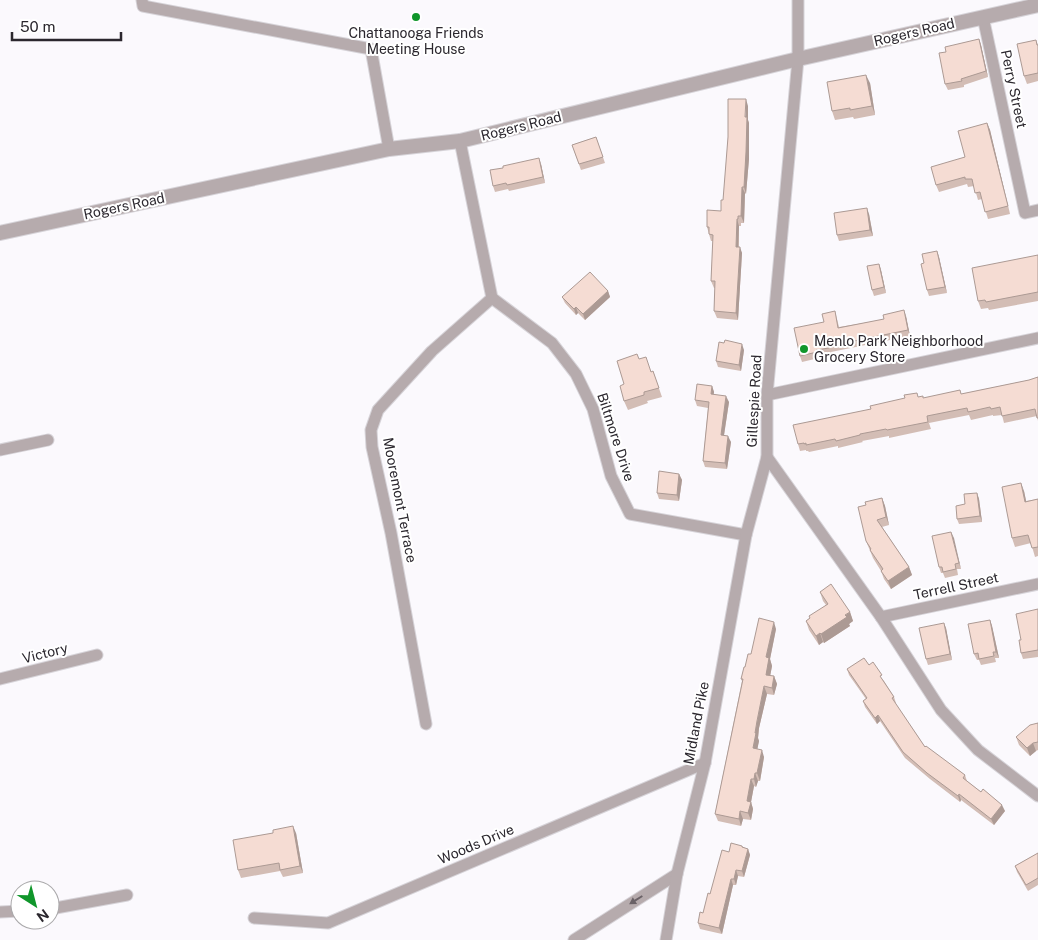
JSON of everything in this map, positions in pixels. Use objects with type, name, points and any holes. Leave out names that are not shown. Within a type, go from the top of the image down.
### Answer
[{"type":"street","points":[[142,0],[143,6],[371,49],[389,149]]},
{"type":"street","name":"Gillespie Road","points":[[798,0],[798,59],[767,395],[767,457],[881,617],[941,710],[978,750],[1038,796]]},
{"type":"street","name":"Rogers Road","points":[[0,233],[389,149],[460,141],[798,59],[1038,5]]},
{"type":"street","name":"Perry Street","points":[[983,17],[1025,213],[1038,210]]},
{"type":"street","points":[[460,141],[492,298]]},
{"type":"street","name":"Biltmore Drive","points":[[492,298],[552,343],[576,374],[593,409],[611,476],[630,514],[746,535]]},
{"type":"street","name":"Mooremont Terrace","points":[[426,724],[391,533],[372,447],[371,430],[378,410],[432,352],[492,298]]},
{"type":"street","points":[[767,395],[1038,338]]},
{"type":"street","points":[[0,450],[48,440]]},
{"type":"street","name":"Midland Pike","points":[[666,940],[677,874],[704,763],[746,535],[767,457]]},
{"type":"street","name":"Terrell Street","points":[[881,617],[1038,584]]},
{"type":"street","name":"Victory","points":[[0,679],[97,655]]},
{"type":"street","name":"Woods Drive","points":[[254,918],[328,923],[704,763]]},
{"type":"street","points":[[574,940],[677,874]]},
{"type":"street","points":[[60,907],[127,895]]},
{"type":"building","points":[[979,39],[986,71],[961,79],[962,81],[945,84],[939,53],[946,52],[945,47]]},
{"type":"building","points":[[1036,40],[1038,45],[1038,73],[1024,76],[1017,44]]},
{"type":"building","points":[[866,75],[872,106],[832,111],[827,82]]},
{"type":"building","points":[[728,99],[746,99],[745,117],[747,117],[744,187],[742,187],[741,216],[738,216],[737,219],[736,247],[740,247],[736,313],[714,311],[715,281],[711,281],[713,235],[709,234],[709,227],[707,227],[707,210],[721,211],[721,200],[723,200],[728,137]]},
{"type":"building","points":[[987,123],[1008,206],[985,212],[980,192],[975,193],[972,179],[965,179],[965,177],[936,185],[931,167],[965,157],[958,131]]},
{"type":"building","points":[[596,137],[603,157],[579,164],[572,145]]},
{"type":"building","points":[[539,158],[543,177],[493,186],[490,170]]},
{"type":"building","points":[[867,208],[870,230],[837,235],[834,213]]},
{"type":"building","points":[[937,251],[945,287],[927,290],[921,264],[924,263],[922,254]]},
{"type":"building","points":[[1038,255],[1038,292],[986,302],[985,300],[978,301],[972,268]]},
{"type":"building","points":[[879,264],[884,287],[872,290],[867,266]]},
{"type":"building","points":[[590,272],[608,291],[583,314],[576,307],[574,309],[562,297]]},
{"type":"building","points":[[904,310],[908,330],[829,346],[829,348],[816,350],[817,352],[800,356],[794,328],[824,322],[822,314],[835,311],[838,328],[884,319],[883,315]]},
{"type":"building","points":[[725,340],[742,344],[739,365],[716,361],[719,342],[724,343]]},
{"type":"building","points":[[637,354],[639,359],[646,357],[659,388],[624,401],[620,386],[624,384],[617,361]]},
{"type":"building","points":[[1038,377],[1038,418],[1035,409],[1002,416],[1000,407],[991,409],[990,407],[968,412],[967,408],[927,416],[928,422],[860,434],[836,441],[835,439],[806,445],[806,443],[798,444],[793,425],[871,409],[870,406],[905,398],[904,395],[917,393],[918,397],[923,396],[923,398],[960,390],[961,394]]},
{"type":"building","points":[[697,384],[712,386],[711,394],[726,396],[721,435],[728,436],[725,463],[703,461],[709,402],[695,400]]},
{"type":"building","points":[[659,471],[679,474],[677,495],[657,493]]},
{"type":"building","points":[[1021,483],[1025,502],[1038,499],[1038,547],[1032,548],[1028,535],[1012,538],[1002,487]]},
{"type":"building","points":[[977,493],[980,516],[957,519],[956,506],[965,504],[964,494]]},
{"type":"building","points":[[882,498],[886,517],[877,520],[909,567],[888,581],[866,541],[858,507],[866,505],[865,502]]},
{"type":"building","points":[[951,532],[959,563],[955,564],[956,569],[943,572],[942,567],[939,567],[932,536]]},
{"type":"building","points":[[831,584],[850,612],[845,615],[847,617],[816,636],[806,621],[810,618],[809,616],[828,604],[820,592]]},
{"type":"building","points":[[1038,609],[1038,650],[1021,653],[1019,640],[1021,640],[1016,614]]},
{"type":"building","points":[[759,618],[774,622],[766,657],[769,658],[766,675],[774,676],[772,688],[764,686],[757,721],[753,748],[762,750],[757,773],[755,773],[754,779],[751,779],[747,801],[751,802],[748,813],[740,811],[739,819],[715,814],[743,679],[741,679],[748,654],[751,654]]},
{"type":"building","points":[[990,620],[996,652],[993,652],[994,656],[979,659],[978,653],[974,654],[968,624]]},
{"type":"building","points":[[944,623],[950,654],[926,659],[919,628]]},
{"type":"building","points":[[864,658],[869,665],[873,662],[882,675],[880,676],[894,697],[892,698],[925,747],[965,775],[963,778],[981,792],[983,789],[1002,805],[991,819],[959,794],[958,796],[927,773],[903,752],[878,715],[875,718],[863,701],[867,698],[847,669]]},
{"type":"building","points":[[1038,723],[1038,742],[1033,743],[1027,748],[1016,737],[1030,725]]},
{"type":"building","points":[[293,826],[300,866],[280,870],[279,863],[238,870],[233,840],[273,833],[273,830]]},
{"type":"building","points":[[731,843],[748,849],[742,871],[736,870],[734,879],[731,879],[719,928],[698,923],[700,912],[703,913],[708,893],[710,894],[722,850],[729,852]]},
{"type":"building","points":[[1038,853],[1038,878],[1026,885],[1015,866]]},
{"type":"place","name":"Chattanooga Friends Meeting House","points":[[416,17]]},
{"type":"place","name":"Menlo Park Neighborhood Grocery Store","points":[[804,349]]}]
